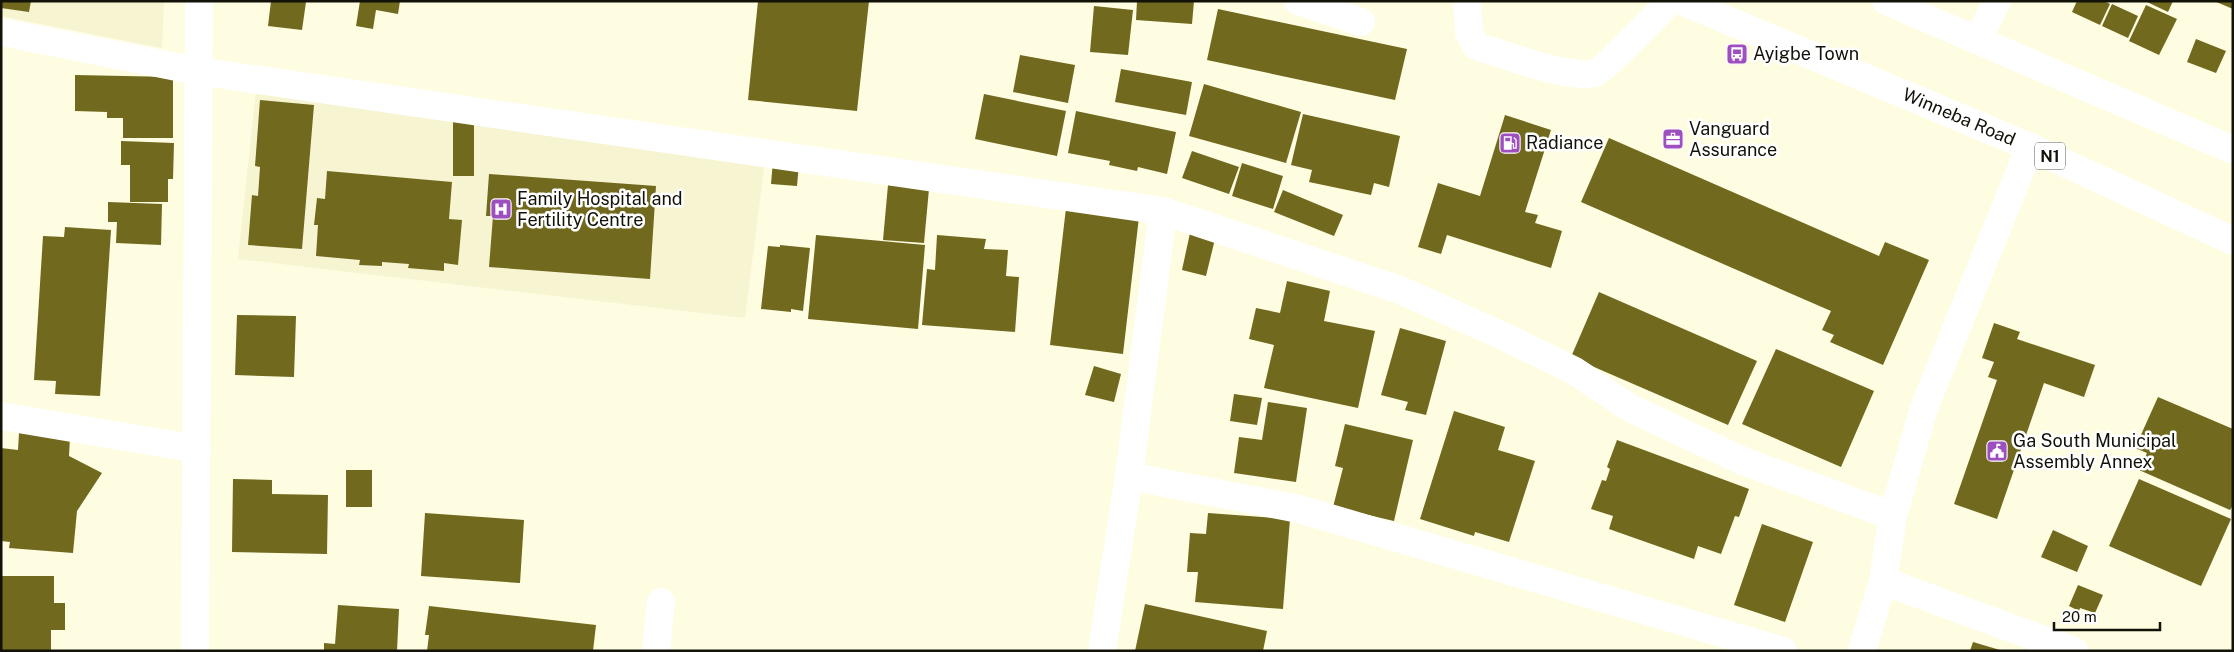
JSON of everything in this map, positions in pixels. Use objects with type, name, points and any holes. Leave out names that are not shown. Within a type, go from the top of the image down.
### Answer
[{"type":"main road","points":[[195,651],[197,71],[199,1]]},
{"type":"main road","points":[[1298,1],[1360,22]]},
{"type":"main road","points":[[1467,1],[1469,32],[1476,46],[1580,75],[1597,73],[1670,1]]},
{"type":"main road","name":"Winneba Road","points":[[1682,1],[2030,147],[2233,241]]},
{"type":"main road","points":[[1886,1],[2233,150]]},
{"type":"main road","points":[[1978,40],[1997,1]]},
{"type":"main road","points":[[1,32],[197,71],[1163,211],[1400,290],[1504,336],[1573,370],[1630,408],[1743,461],[1893,516]]},
{"type":"main road","points":[[1862,651],[1883,581],[1893,516],[1924,408],[2030,147]]},
{"type":"main road","points":[[1102,651],[1129,476],[1163,211]]},
{"type":"main road","points":[[1,416],[197,449]]},
{"type":"main road","points":[[1129,476],[1298,509],[1783,651]]},
{"type":"main road","points":[[1883,581],[2074,651]]},
{"type":"main road","points":[[656,651],[661,602]]},
{"type":"shaded area","points":[[1,1],[164,1],[162,48],[1,16]]},
{"type":"shaded area","name":"Family Hospital and Fertility Centre","points":[[257,81],[765,159],[745,318],[238,259]]},
{"type":"building","points":[[1,1],[31,1],[29,12],[1,8]]},
{"type":"building","points":[[271,1],[306,2],[302,30],[268,26]]},
{"type":"building","points":[[360,1],[400,1],[398,14],[376,10],[373,29],[356,26]]},
{"type":"building","points":[[758,1],[869,1],[857,111],[748,100]]},
{"type":"building","points":[[1137,1],[1194,1],[1192,24],[1136,20]]},
{"type":"building","points":[[2077,1],[2104,1],[2110,4],[2100,25],[2072,12]]},
{"type":"building","points":[[2145,1],[2173,1],[2168,12]]},
{"type":"building","points":[[2214,1],[2233,1],[2233,9]]},
{"type":"building","points":[[2112,4],[2138,16],[2128,38],[2102,26]]},
{"type":"building","points":[[2146,5],[2177,19],[2159,55],[2129,41]]},
{"type":"building","points":[[1094,6],[1133,10],[1128,55],[1090,52]]},
{"type":"building","points":[[1218,9],[1407,49],[1395,100],[1207,60]]},
{"type":"building","points":[[2196,39],[2226,51],[2216,73],[2187,62]]},
{"type":"building","points":[[1020,55],[1075,65],[1068,103],[1013,92]]},
{"type":"building","points":[[1121,69],[1192,82],[1186,115],[1115,102]]},
{"type":"building","points":[[75,75],[173,77],[173,138],[123,138],[123,118],[107,118],[107,112],[75,111]]},
{"type":"building","points":[[1204,84],[1301,112],[1286,163],[1189,136]]},
{"type":"building","points":[[984,94],[1066,111],[1057,156],[975,139]]},
{"type":"building","points":[[260,100],[314,105],[302,249],[248,245],[252,195],[258,196],[260,167],[255,166]]},
{"type":"building","points":[[1076,111],[1176,132],[1167,174],[1138,167],[1137,171],[1109,165],[1110,161],[1068,153]]},
{"type":"building","points":[[1303,114],[1400,136],[1389,187],[1374,183],[1371,195],[1309,182],[1312,170],[1291,165]]},
{"type":"building","points":[[1505,115],[1551,130],[1525,212],[1538,215],[1535,223],[1562,231],[1551,268],[1447,235],[1441,254],[1418,247],[1438,183],[1480,196]]},
{"type":"building","points":[[453,120],[474,120],[474,176],[453,176]]},
{"type":"building","points":[[1609,138],[1879,256],[1885,242],[1929,260],[1883,365],[1830,342],[1834,335],[1822,330],[1831,311],[1581,202]]},
{"type":"building","points":[[121,141],[174,143],[173,179],[168,179],[168,202],[130,202],[130,165],[121,165]]},
{"type":"building","points":[[1192,151],[1239,167],[1229,194],[1182,178]]},
{"type":"building","points":[[773,161],[799,164],[797,186],[771,184]]},
{"type":"building","points":[[1242,163],[1283,176],[1273,209],[1232,196]]},
{"type":"building","points":[[327,171],[452,182],[449,219],[462,220],[458,265],[444,263],[444,271],[408,268],[409,264],[382,262],[382,266],[359,265],[360,260],[316,256],[318,225],[314,225],[317,198],[325,199]]},
{"type":"building","points":[[489,174],[656,186],[650,279],[489,267],[493,216],[486,216]]},
{"type":"building","points":[[888,185],[929,189],[924,243],[883,240]]},
{"type":"building","points":[[1283,190],[1343,215],[1334,236],[1274,212]]},
{"type":"building","points":[[108,202],[162,204],[161,245],[116,243],[117,222],[108,222]]},
{"type":"building","points":[[1066,208],[1139,217],[1123,354],[1050,345]]},
{"type":"building","points":[[65,227],[111,230],[100,396],[55,394],[56,381],[34,380],[43,236],[64,237]]},
{"type":"building","points":[[1190,233],[1215,239],[1206,276],[1182,270]]},
{"type":"building","points":[[816,235],[925,245],[918,329],[808,319]]},
{"type":"building","points":[[937,235],[986,239],[984,249],[1008,250],[1006,276],[1019,277],[1015,332],[922,325],[927,269],[935,270]]},
{"type":"building","points":[[780,245],[810,248],[803,311],[791,309],[791,312],[761,309],[768,246],[780,247]]},
{"type":"building","points":[[1287,281],[1330,291],[1324,321],[1375,331],[1358,408],[1264,388],[1274,345],[1249,339],[1256,308],[1280,313]]},
{"type":"building","points":[[1599,292],[1757,361],[1728,425],[1571,357]]},
{"type":"building","points":[[237,315],[296,316],[294,377],[235,375]]},
{"type":"building","name":"Ga South Municipal Assembly Annex","points":[[1994,323],[2020,332],[2017,339],[2095,365],[2084,397],[2044,383],[1997,519],[1954,504],[1997,380],[1988,377],[1994,362],[1982,358]]},
{"type":"building","points":[[1400,328],[1446,341],[1426,415],[1405,410],[1408,402],[1381,395]]},
{"type":"building","points":[[1776,349],[1874,391],[1841,467],[1742,424]]},
{"type":"building","points":[[1094,366],[1121,374],[1114,402],[1085,395]]},
{"type":"building","points":[[1234,394],[1262,398],[1257,425],[1230,421]]},
{"type":"building","points":[[2158,397],[2233,429],[2233,505],[2230,510],[2139,470],[2147,453],[2135,448]]},
{"type":"building","points":[[1268,402],[1307,408],[1296,482],[1234,473],[1239,437],[1262,440]]},
{"type":"building","points":[[1454,411],[1505,427],[1498,450],[1535,461],[1509,542],[1475,532],[1474,536],[1420,519]]},
{"type":"building","points":[[1345,424],[1413,440],[1394,521],[1333,507],[1343,468],[1335,466]]},
{"type":"building","points":[[19,433],[70,437],[69,456],[102,473],[77,511],[73,553],[9,548],[10,542],[1,541],[1,448],[18,450]]},
{"type":"building","points":[[1617,440],[1749,489],[1739,517],[1735,516],[1721,554],[1698,546],[1694,559],[1609,529],[1613,516],[1591,509],[1602,480],[1606,481],[1610,469],[1607,467]]},
{"type":"building","points":[[346,470],[372,470],[372,507],[346,507]]},
{"type":"building","points":[[233,479],[272,480],[272,494],[328,495],[327,554],[232,552]]},
{"type":"building","points":[[2139,479],[2231,519],[2201,586],[2109,546]]},
{"type":"building","points":[[425,513],[524,520],[520,583],[421,576]]},
{"type":"building","points":[[1208,513],[1290,519],[1283,609],[1195,602],[1198,572],[1187,572],[1190,533],[1206,534]]},
{"type":"building","points":[[1762,524],[1813,542],[1785,622],[1734,605]]},
{"type":"building","points":[[2053,530],[2088,546],[2077,572],[2041,557]]},
{"type":"building","points":[[1,576],[54,576],[54,603],[65,603],[65,630],[51,630],[51,650],[1,650]]},
{"type":"building","points":[[2078,585],[2103,595],[2095,613],[2080,608],[2079,611],[2069,606]]},
{"type":"building","points":[[1145,604],[1267,631],[1263,651],[1135,651]]},
{"type":"building","points":[[338,605],[399,609],[397,651],[324,651],[324,643],[335,644]]},
{"type":"building","points":[[429,606],[596,625],[593,651],[427,651],[429,635],[425,635]]},
{"type":"building","points":[[1973,642],[2000,650],[2000,651],[1970,651]]},
{"type":"place","name":"Ayigbe Town","points":[[1737,54]]},
{"type":"place","name":"Vanguard Assurance","points":[[1673,139]]},
{"type":"place","name":"Radiance","points":[[1510,143]]},
{"type":"place","name":"Family Hospital and Fertility Centre","points":[[501,209]]},
{"type":"place","name":"Ga South Municipal Assembly Annex","points":[[1997,451]]}]
